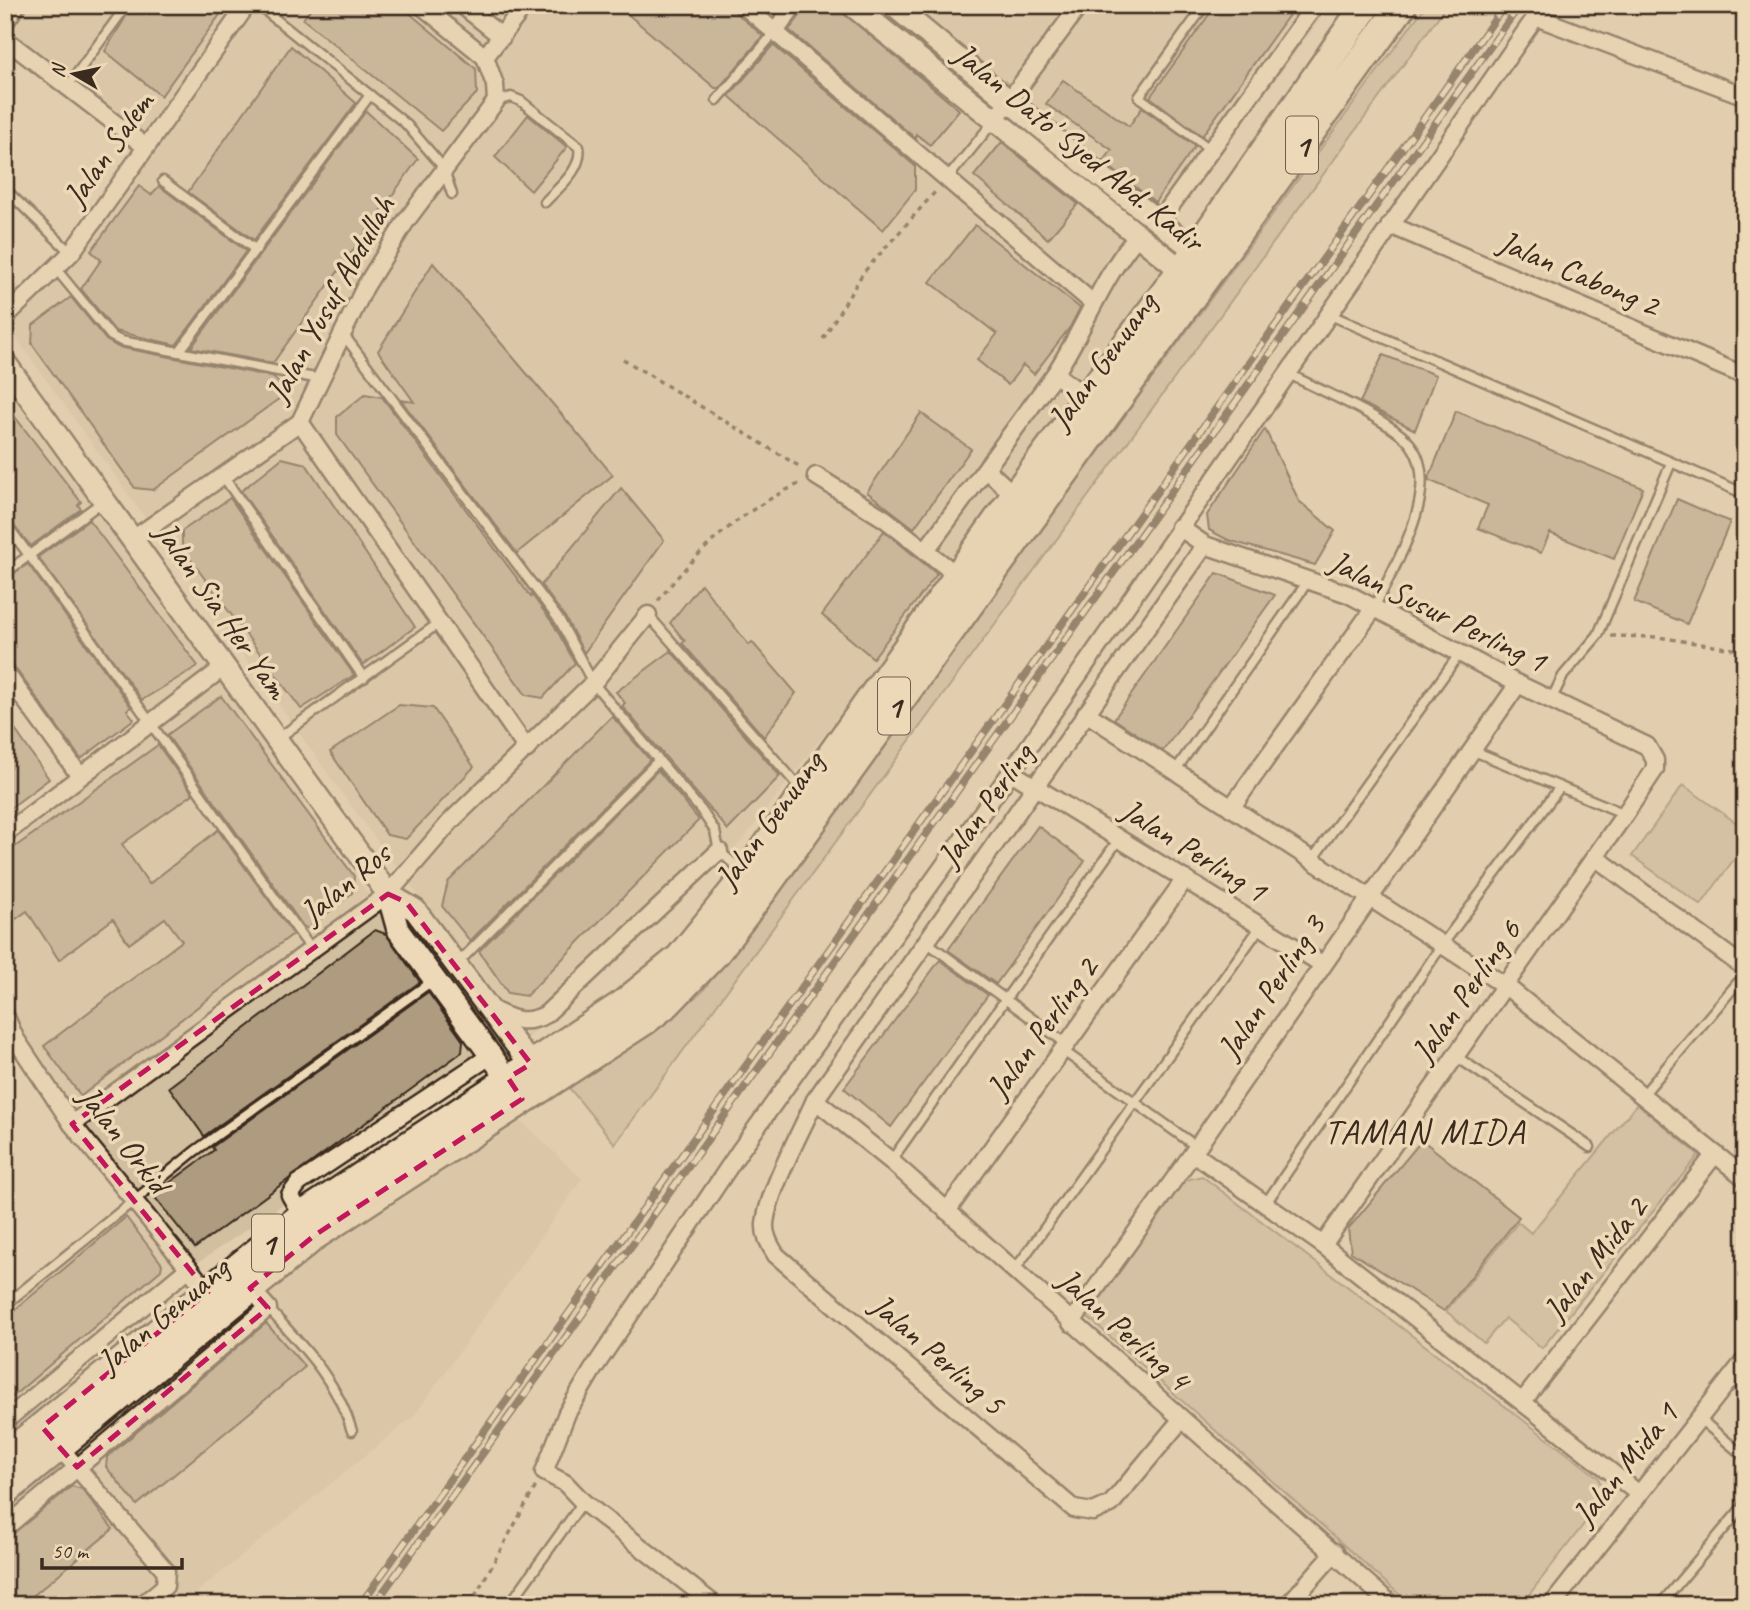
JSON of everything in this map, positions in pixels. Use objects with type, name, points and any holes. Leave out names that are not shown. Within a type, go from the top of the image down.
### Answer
[{"type":"highway","name":"Jalan Genuang","points":[[5,1491],[60,1446],[259,1298],[315,1235],[520,1076],[656,1011],[716,952],[1193,269],[1366,5]]},
{"type":"highway","name":"Jalan Genuang","points":[[5,1457],[60,1446],[208,1292],[302,1216],[520,1076],[621,1006],[663,974],[696,940],[747,876],[1087,398],[1402,5]]},
{"type":"street","points":[[5,22],[17,5]]},
{"type":"street","name":"Jalan Salem","points":[[5,317],[71,253],[247,5]]},
{"type":"street","points":[[421,5],[485,57],[495,85],[496,101]]},
{"type":"street","points":[[462,5],[502,37]]},
{"type":"street","points":[[485,57],[525,5]]},
{"type":"street","points":[[743,5],[1093,303]]},
{"type":"street","points":[[775,32],[794,5]]},
{"type":"street","name":"Jalan Dato' Syed Abd. Kadir","points":[[852,5],[994,121],[1139,234],[1193,269]]},
{"type":"street","name":"Jalan Dato' Syed Abd. Kadir","points":[[893,5],[1159,222],[1193,269]]},
{"type":"street","points":[[994,121],[1080,5]]},
{"type":"street","points":[[1159,222],[1315,5]]},
{"type":"street","points":[[715,1605],[583,1502],[565,1483],[544,1472],[567,1413],[599,1359],[739,1152],[1011,772],[1540,11],[1745,96]]},
{"type":"street","points":[[5,39],[146,147]]},
{"type":"street","name":"Jalan Yusuf Abdullah","points":[[134,539],[300,422],[365,287],[405,221],[443,167],[496,101]]},
{"type":"street","name":"Jalan Cabong 2","points":[[1390,225],[1745,376]]},
{"type":"street","points":[[926,550],[1055,374],[1073,346],[1119,257],[1139,234]]},
{"type":"street","name":"Jalan Sia Her Yam","points":[[5,363],[388,894],[398,930],[435,979],[520,1076]]},
{"type":"street","points":[[1055,374],[1087,398]]},
{"type":"street","points":[[300,422],[527,749]]},
{"type":"street","points":[[986,469],[1015,496]]},
{"type":"street","points":[[816,476],[885,519],[958,576]]},
{"type":"street","name":"Jalan Susur Perling 1","points":[[1179,527],[1205,545],[1348,594],[1518,684],[1647,746],[1655,760],[1655,769]]},
{"type":"street","name":"Jalan Perling","points":[[815,1100],[1205,545]]},
{"type":"street","points":[[1231,808],[1374,608]]},
{"type":"street","name":"Jalan Ros","points":[[72,1124],[388,894],[451,821],[593,683],[648,615]]},
{"type":"street","points":[[5,834],[153,724],[224,667]]},
{"type":"street","points":[[5,672],[80,776]]},
{"type":"street","name":"Jalan Perling 3","points":[[1071,1323],[1195,1150],[1369,897],[1475,751],[1518,684]]},
{"type":"street","points":[[1086,713],[1507,987],[1745,1178]]},
{"type":"street","name":"Jalan Perling 6","points":[[1323,1245],[1507,987],[1655,769]]},
{"type":"street","name":"Jalan Perling 1","points":[[1011,772],[1322,964]]},
{"type":"street","points":[[487,1008],[516,1021],[531,1022],[545,1015],[719,852]]},
{"type":"street","points":[[1595,857],[1745,968]]},
{"type":"street","name":"Jalan Perling 2","points":[[947,1211],[1185,879]]},
{"type":"street","name":"Jalan Sia Her Yam","points":[[388,894],[415,910],[487,1008],[520,1076]]},
{"type":"street","name":"Jalan Orkid","points":[[5,1015],[15,1038],[72,1124],[208,1292]]},
{"type":"street","name":"Jalan Perling 4","points":[[815,1100],[891,1161],[1392,1605]]},
{"type":"street","name":"Jalan Perling 5","points":[[815,1100],[771,1201],[765,1225],[776,1255],[1074,1509],[1093,1512],[1111,1504],[1181,1420]]},
{"type":"street","points":[[1195,1150],[1323,1245],[1639,1494]]},
{"type":"street","name":"Jalan Mida 2","points":[[1523,1401],[1715,1154]]},
{"type":"street","points":[[5,1421],[189,1268]]},
{"type":"street","name":"Jalan Mida 1","points":[[1552,1605],[1745,1360]]},
{"type":"street","points":[[5,1528],[60,1446],[166,1571],[165,1586],[142,1605]]},
{"type":"street","points":[[1288,1605],[1335,1552]]},
{"type":"lane","points":[[67,88],[127,5]]},
{"type":"lane","points":[[258,5],[406,124],[443,167],[452,194]]},
{"type":"lane","points":[[1205,5],[1139,97],[1211,150]]},
{"type":"lane","points":[[718,100],[775,32]]},
{"type":"lane","points":[[179,352],[370,95]]},
{"type":"lane","points":[[496,101],[511,97],[520,101],[579,146],[580,156],[576,167],[545,202]]},
{"type":"lane","points":[[947,178],[994,121]]},
{"type":"lane","points":[[163,181],[256,250]]},
{"type":"lane","points":[[5,189],[71,253]]},
{"type":"lane","points":[[56,269],[111,336],[121,341],[320,379]]},
{"type":"lane","points":[[1328,314],[1745,494]]},
{"type":"lane","points":[[342,333],[560,621],[593,683],[715,831],[719,852],[747,876]]},
{"type":"lane","points":[[1287,373],[1393,430],[1412,447],[1418,458],[1422,474],[1422,495],[1374,608]]},
{"type":"lane","points":[[1551,699],[1563,676],[1598,635],[1671,463]]},
{"type":"lane","points":[[223,476],[364,678]]},
{"type":"lane","points":[[5,573],[105,500]]},
{"type":"lane","points":[[5,523],[153,724],[199,795],[312,950]]},
{"type":"lane","points":[[1175,771],[1308,581]]},
{"type":"lane","points":[[648,615],[804,793]]},
{"type":"lane","points":[[276,740],[439,623]]},
{"type":"lane","points":[[1312,860],[1460,653]]},
{"type":"lane","points":[[1475,751],[1625,814]]},
{"type":"lane","points":[[456,966],[658,761]]},
{"type":"lane","points":[[1266,1203],[1442,945],[1559,787]]},
{"type":"lane","points":[[891,1161],[1119,839]]},
{"type":"lane","points":[[1014,1271],[1261,926]]},
{"type":"lane","points":[[925,941],[1008,999],[1064,1047],[1195,1150]]},
{"type":"lane","points":[[1642,1096],[1745,974]]},
{"type":"lane","points":[[5,1304],[195,1151],[435,979]]},
{"type":"lane","points":[[1457,1057],[1590,1147]]},
{"type":"lane","points":[[259,1298],[323,1370],[343,1402],[352,1431]]},
{"type":"lane","points":[[1700,1419],[1745,1457]]},
{"type":"lane","points":[[509,1605],[583,1502]]},
{"type":"lane","points":[[1660,1605],[1745,1504]]},
{"type":"path","points":[[823,339],[863,273],[947,178]]},
{"type":"path","points":[[623,359],[816,476]]},
{"type":"path","points":[[648,615],[674,580],[738,517],[773,496],[816,476]]},
{"type":"path","points":[[1598,635],[1658,637],[1745,651]]},
{"type":"path","points":[[470,1605],[544,1472]]},
{"type":"highlighted area","points":[[388,894],[406,902],[531,1064],[508,1078],[522,1099],[315,1235],[250,1288],[268,1308],[77,1467],[42,1427],[208,1292],[72,1124]]},
{"type":"shaded area","points":[[26,5],[237,5],[135,147],[5,34]]},
{"type":"shaded area","points":[[255,5],[836,5],[1163,271],[904,631],[743,840],[526,1040],[349,803],[7,325],[79,257]]},
{"type":"shaded area","points":[[909,5],[1331,5],[1172,218]]},
{"type":"shaded area","points":[[1426,5],[1447,5],[615,1144],[566,1084],[648,1033],[702,992]]},
{"type":"shaded area","points":[[5,387],[222,684],[487,1065],[196,1264],[71,1112],[22,1035],[5,998],[5,842],[152,732],[5,530]]},
{"type":"shaded area","points":[[1683,785],[1745,829],[1745,844],[1701,905],[1632,856]]},
{"type":"shaded area","points":[[1637,1104],[1699,1155],[1542,1348],[1505,1318],[1484,1343],[1446,1311],[1518,1222],[1531,1233]]},
{"type":"shaded area","points":[[518,1118],[582,1179],[414,1416],[181,1605],[5,1605],[5,1509],[276,1286],[404,1189]]},
{"type":"shaded area","points":[[1202,1176],[1598,1477],[1605,1497],[1521,1605],[1411,1605],[1088,1317],[1182,1181]]},
{"type":"shaded area","points":[[126,1201],[188,1278],[5,1429],[5,1299]]},
{"type":"building","points":[[133,5],[227,5],[161,96],[105,51]]},
{"type":"building","points":[[314,5],[400,5],[476,69],[477,93],[441,131],[303,19]]},
{"type":"building","points":[[617,5],[733,5],[736,13],[763,36],[719,88],[715,88]]},
{"type":"building","points":[[809,5],[834,5],[959,110],[930,145],[916,134],[916,139],[789,30]]},
{"type":"building","points":[[1216,5],[1296,5],[1202,136],[1150,97]]},
{"type":"building","points":[[773,45],[915,166],[915,190],[883,230],[729,96]]},
{"type":"building","points":[[291,46],[356,103],[254,240],[188,192]]},
{"type":"building","points":[[1063,80],[1129,126],[1142,108],[1195,146],[1155,202],[1103,162],[1112,150],[1046,104]]},
{"type":"building","points":[[366,111],[418,159],[273,363],[191,348]]},
{"type":"building","points":[[528,115],[567,147],[531,191],[495,157]]},
{"type":"building","points":[[1002,142],[1078,204],[1048,239],[974,176]]},
{"type":"building","points":[[139,186],[151,195],[159,186],[246,251],[176,345],[115,331],[81,289],[101,260],[91,251]]},
{"type":"building","points":[[975,225],[1080,308],[1070,327],[1034,374],[1023,365],[1008,385],[977,360],[997,334],[930,282]]},
{"type":"building","points":[[433,263],[613,475],[517,553],[401,400],[414,402],[378,351]]},
{"type":"building","points":[[71,297],[106,340],[118,347],[274,377],[287,393],[153,490],[135,488],[32,344],[33,325]]},
{"type":"building","points":[[1383,355],[1436,375],[1415,430],[1360,402]]},
{"type":"building","points":[[365,394],[382,397],[554,625],[575,663],[543,698],[526,695],[337,435],[337,417]]},
{"type":"building","points":[[5,404],[81,502],[78,505],[81,509],[31,546],[5,517]]},
{"type":"building","points":[[1456,411],[1643,488],[1614,559],[1550,533],[1541,553],[1478,528],[1488,505],[1428,480]]},
{"type":"building","points":[[921,413],[971,449],[914,528],[867,492]]},
{"type":"building","points":[[1265,429],[1299,501],[1335,531],[1315,565],[1228,540],[1209,530],[1207,515]]},
{"type":"building","points":[[282,458],[306,464],[415,627],[363,665],[241,491]]},
{"type":"building","points":[[621,488],[664,540],[584,653],[565,617],[541,585]]},
{"type":"building","points":[[230,498],[354,675],[301,709],[182,548],[182,531]]},
{"type":"building","points":[[1677,499],[1730,522],[1687,624],[1634,602]]},
{"type":"building","points":[[89,520],[198,666],[142,700],[38,557]]},
{"type":"building","points":[[884,531],[937,574],[873,658],[822,615]]},
{"type":"building","points":[[28,564],[131,707],[127,710],[134,719],[81,759],[5,654],[5,579]]},
{"type":"building","points":[[1217,573],[1275,595],[1163,751],[1114,719]]},
{"type":"building","points":[[701,584],[749,645],[752,642],[796,693],[764,737],[682,643],[685,641],[670,623]]},
{"type":"building","points":[[671,651],[780,776],[728,830],[622,706],[625,703],[616,692]]},
{"type":"building","points":[[221,696],[354,876],[352,893],[308,929],[303,926],[167,735]]},
{"type":"building","points":[[399,705],[433,708],[474,767],[406,839],[387,835],[330,752]]},
{"type":"building","points":[[5,715],[49,779],[5,812]]},
{"type":"building","points":[[612,716],[650,760],[470,941],[442,906],[448,882]]},
{"type":"building","points":[[158,745],[193,794],[122,844],[149,884],[218,830],[293,934],[81,1096],[44,1046],[182,941],[165,918],[129,944],[113,919],[59,960],[27,911],[5,927],[5,854]]},
{"type":"building","points":[[658,770],[699,820],[526,996],[508,993],[479,951]]},
{"type":"building","points":[[1038,826],[1085,861],[996,984],[948,950]]},
{"type":"building","points":[[375,930],[386,934],[420,982],[204,1136],[169,1087]]},
{"type":"building","points":[[940,960],[988,995],[891,1127],[844,1088]]},
{"type":"building","points":[[428,992],[463,1041],[462,1052],[195,1248],[153,1195],[214,1150],[212,1147]]},
{"type":"building","points":[[1422,1140],[1519,1217],[1444,1311],[1351,1252],[1348,1229]]},
{"type":"building","points":[[126,1217],[162,1264],[161,1270],[5,1403],[5,1318]]},
{"type":"building","points":[[266,1323],[305,1367],[137,1505],[106,1467],[107,1457]]},
{"type":"building","points":[[72,1486],[82,1489],[113,1529],[22,1605],[5,1605],[5,1540]]},
{"type":"railway","points":[[360,1605],[1505,5]]},
{"type":"railway","points":[[374,1605],[1520,5]]},
{"type":"district","name":"TAMAN MIDA","points":[[1425,1131]]}]
